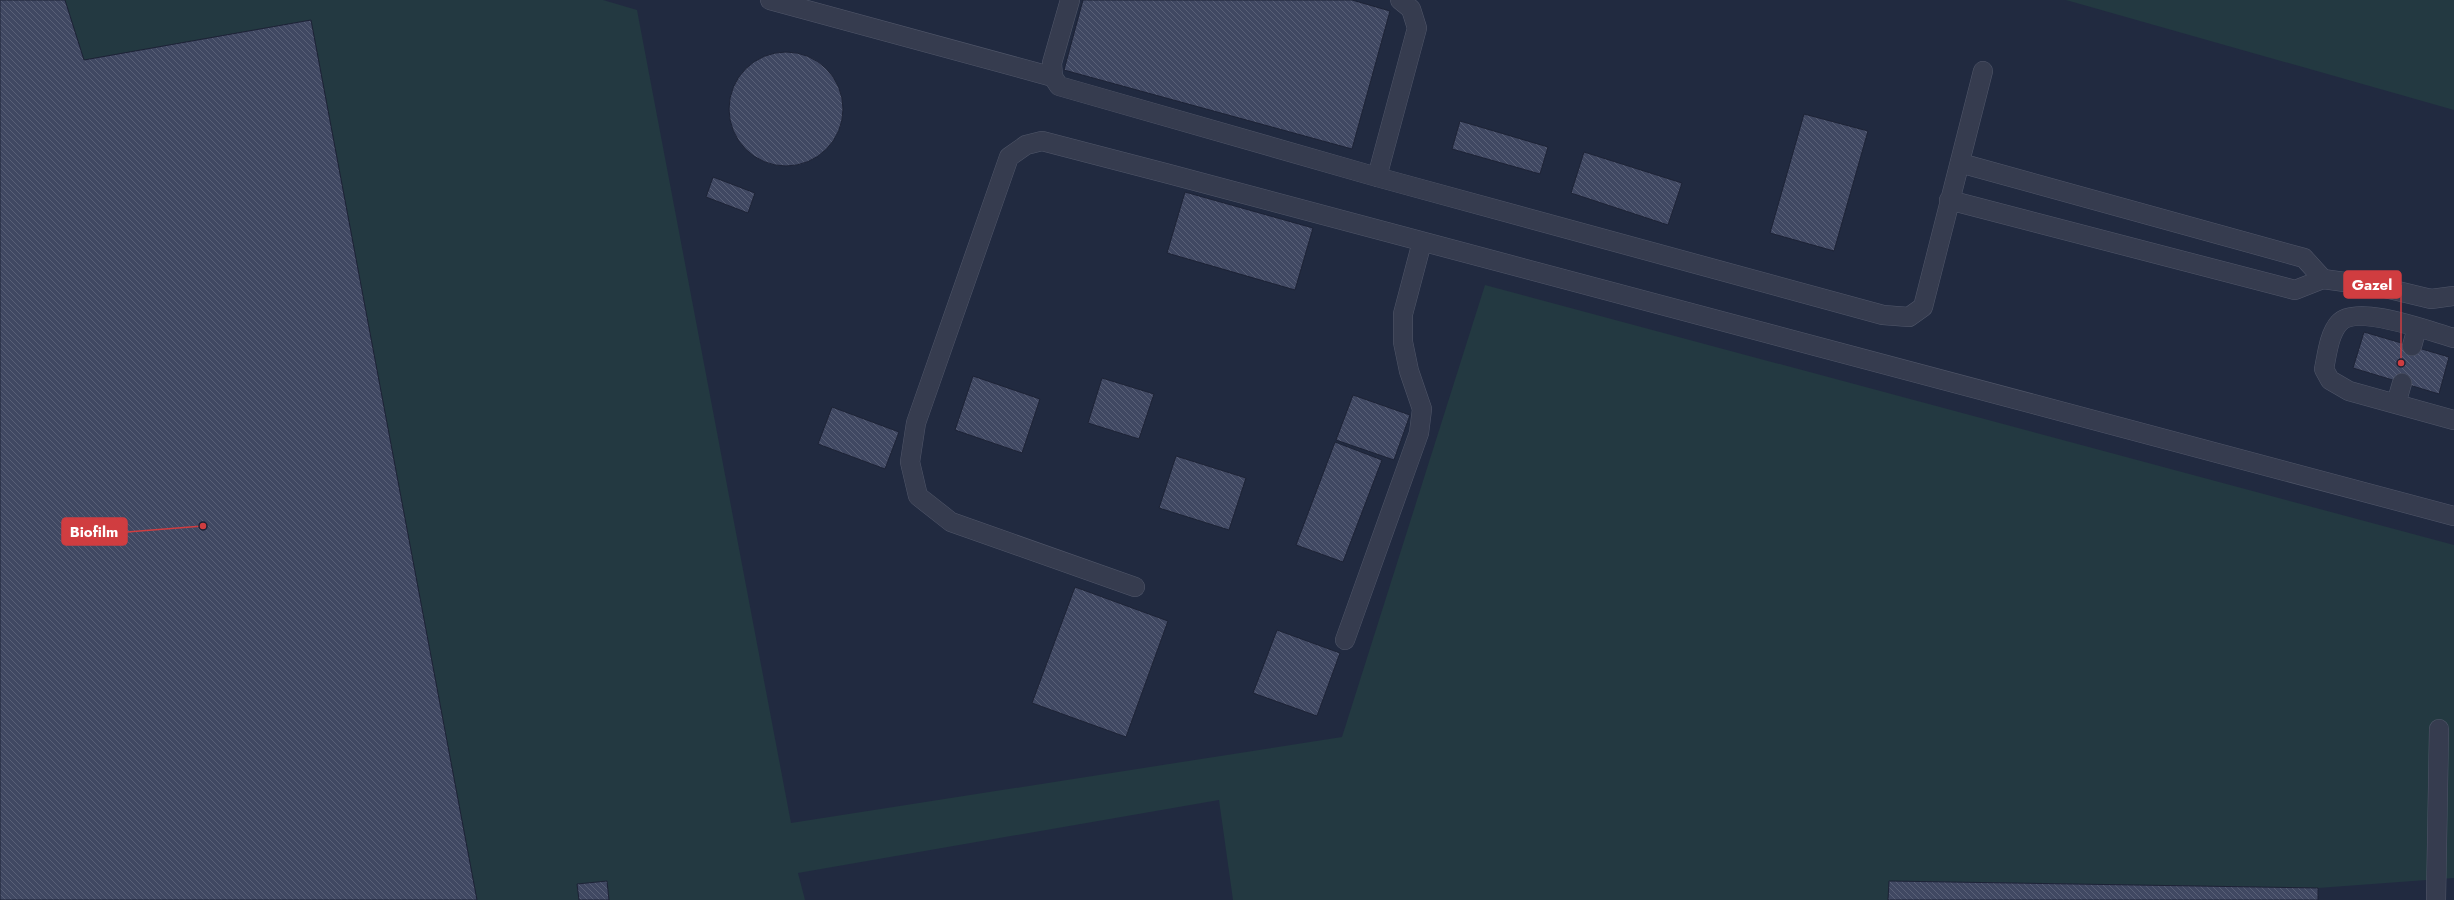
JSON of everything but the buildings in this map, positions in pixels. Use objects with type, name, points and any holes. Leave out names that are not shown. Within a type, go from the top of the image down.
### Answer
[{"type":"lane","points":[[770,0],[1053,77]]},
{"type":"lane","points":[[1070,0],[1052,63],[1053,77],[1059,86],[1378,177],[1883,315],[1909,317],[1923,307],[1983,71]]},
{"type":"lane","points":[[1378,177],[1417,28],[1412,9],[1400,0]]},
{"type":"lane","points":[[1135,587],[951,522],[918,496],[910,462],[916,423],[1009,157],[1026,145],[1042,141],[2454,516]]},
{"type":"lane","points":[[1960,163],[2304,258],[2323,278]]},
{"type":"lane","points":[[1949,200],[2294,290],[2323,278],[2381,287],[2431,299],[2454,296]]},
{"type":"lane","points":[[1345,640],[1419,433],[1422,409],[1403,342],[1403,314],[1422,242]]},
{"type":"lane","points":[[2454,338],[2415,337],[2370,316],[2350,316],[2340,322],[2333,331],[2324,369],[2330,380],[2349,391],[2454,420]]},
{"type":"lane","points":[[2396,404],[2402,383]]},
{"type":"lane","points":[[2436,900],[2440,729]]},
{"type":"shaded area","points":[[65,0],[603,0],[637,10],[791,823],[1342,737],[1485,285],[2454,545],[2454,878],[2318,888],[1889,881],[1888,900],[1233,900],[1219,800],[798,873],[805,900],[477,900],[311,20],[84,60]]},
{"type":"shaded area","points":[[2066,0],[2454,0],[2454,110]]},
{"type":"place","name":"Gazel","points":[[2401,363]]},
{"type":"place","name":"Biofilm","points":[[203,526]]}]
